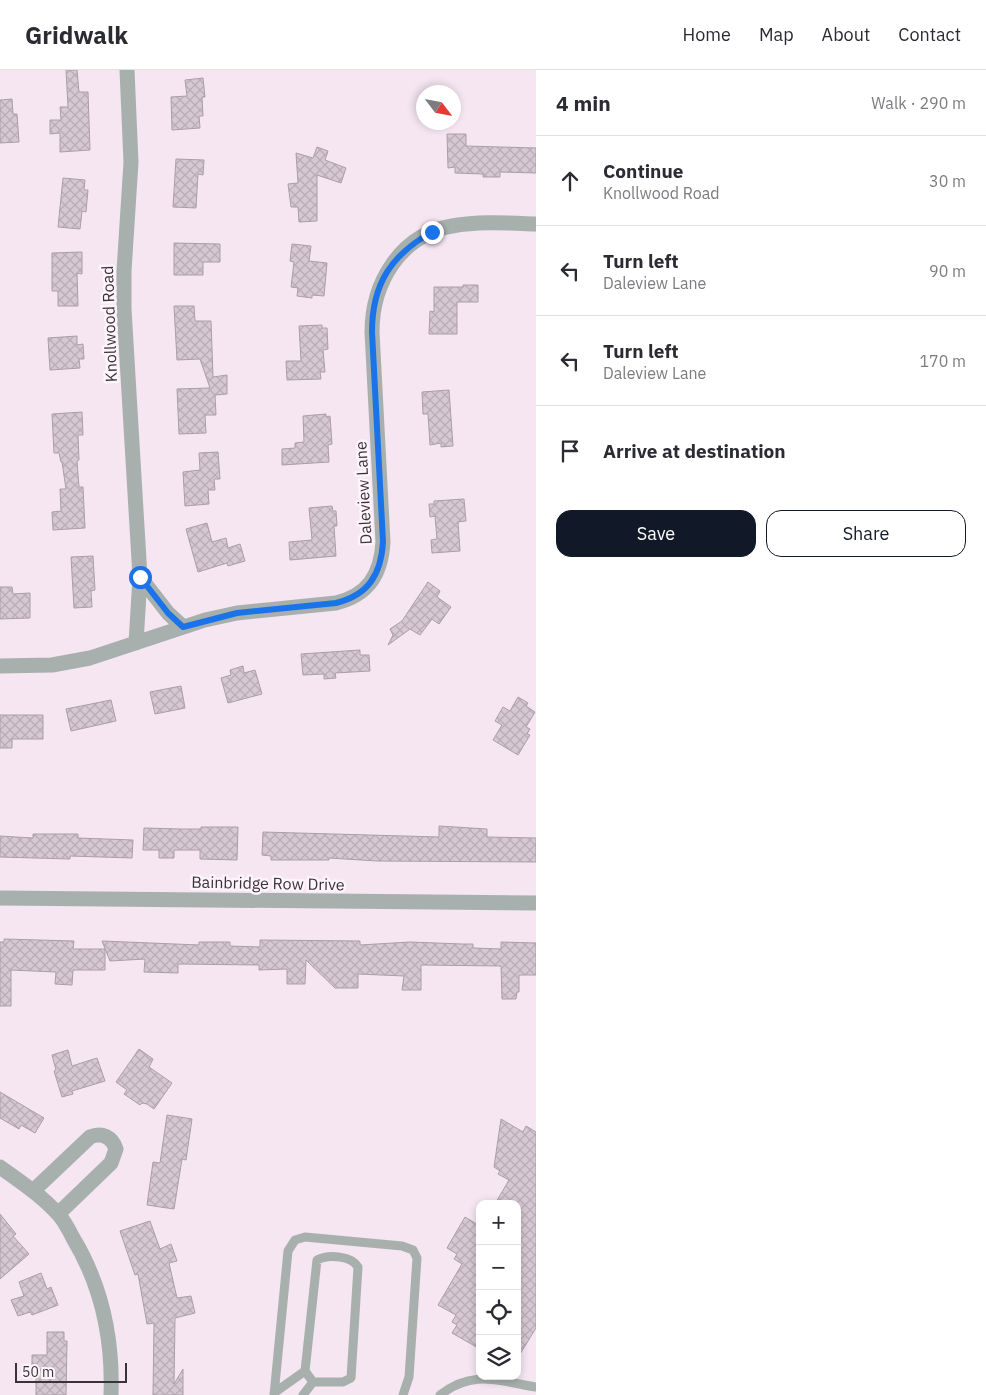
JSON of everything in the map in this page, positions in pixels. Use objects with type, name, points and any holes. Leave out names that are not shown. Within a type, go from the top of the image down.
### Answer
[{"type":"street","name":"Knollwood Road","points":[[127,70],[131,162],[124,271],[124,309],[140,577],[136,643]]},
{"type":"street","name":"Daleview Lane","points":[[0,666],[52,665],[90,658],[183,627],[237,613],[350,600],[368,587],[379,569],[383,542],[372,332],[373,308],[380,284],[400,254],[432,232],[451,226],[472,224],[536,224]]},
{"type":"street","points":[[140,577],[168,613],[183,627]]},
{"type":"street","name":"Bainbridge Row Drive","points":[[0,898],[536,903]]},
{"type":"street","points":[[33,1191],[90,1137],[101,1134],[111,1140],[116,1154],[112,1163],[58,1214]]},
{"type":"street","points":[[0,1167],[33,1191],[58,1214],[81,1252],[98,1289],[109,1342],[111,1395]]},
{"type":"lane","points":[[274,1394],[288,1251],[295,1240],[304,1237],[402,1246],[413,1250],[417,1258],[409,1377],[403,1395]]},
{"type":"lane","points":[[321,1258],[348,1258],[355,1261],[358,1267],[350,1378],[343,1382],[313,1382],[306,1370],[317,1260],[321,1258]]},
{"type":"lane","points":[[274,1394],[306,1370]]},
{"type":"lane","points":[[440,1395],[454,1384],[478,1377],[536,1387]]},
{"type":"lane","points":[[303,1395],[313,1382]]},
{"type":"building","points":[[66,70],[77,70],[79,92],[88,92],[90,150],[60,152],[60,133],[50,134],[50,120],[61,120],[60,107],[68,107]]},
{"type":"building","points":[[203,78],[205,97],[202,97],[203,116],[199,116],[200,128],[172,130],[171,97],[187,96],[185,80]]},
{"type":"building","points":[[12,99],[13,114],[17,114],[19,142],[0,143],[0,100]]},
{"type":"building","points":[[447,134],[466,134],[466,146],[536,148],[536,173],[500,172],[500,177],[483,177],[483,174],[455,173],[455,167],[448,168]]},
{"type":"building","points":[[317,147],[328,151],[325,160],[346,168],[341,183],[317,175],[317,221],[299,222],[298,207],[291,207],[288,184],[298,183],[296,153],[313,158]]},
{"type":"building","points":[[176,159],[204,160],[203,175],[198,174],[196,208],[173,207]]},
{"type":"building","points":[[63,178],[85,180],[84,190],[88,190],[86,212],[82,211],[80,229],[58,227]]},
{"type":"building","points":[[174,243],[220,244],[220,262],[203,262],[203,275],[174,275]]},
{"type":"building","points":[[292,244],[311,246],[309,261],[327,263],[324,296],[312,295],[312,298],[297,296],[298,288],[291,287],[294,262],[290,261]]},
{"type":"building","points":[[82,252],[82,274],[77,273],[78,306],[58,306],[58,291],[52,291],[52,253]]},
{"type":"building","points":[[463,285],[478,285],[478,302],[457,302],[457,334],[429,334],[430,311],[434,312],[434,287],[463,287]]},
{"type":"building","points":[[174,306],[194,306],[195,321],[211,321],[213,377],[227,375],[227,394],[215,395],[216,415],[205,415],[206,433],[179,434],[177,389],[210,388],[200,359],[177,360]]},
{"type":"building","points":[[322,325],[322,328],[327,328],[328,349],[323,350],[325,372],[320,372],[321,379],[287,380],[286,361],[301,361],[299,326]]},
{"type":"building","points":[[77,336],[77,345],[83,344],[84,359],[79,359],[80,368],[50,370],[48,338]]},
{"type":"building","points":[[449,390],[453,446],[441,447],[441,443],[430,445],[428,414],[423,414],[422,392]]},
{"type":"building","points":[[82,412],[83,435],[78,435],[79,460],[77,461],[79,487],[83,487],[85,528],[53,530],[52,512],[61,511],[60,489],[66,489],[59,453],[54,453],[52,414]]},
{"type":"building","points":[[326,414],[326,417],[330,416],[332,444],[328,445],[329,462],[282,465],[282,449],[295,448],[295,443],[304,442],[303,416]]},
{"type":"building","points":[[218,452],[220,479],[214,479],[215,490],[208,490],[209,504],[185,506],[183,472],[200,470],[199,453]]},
{"type":"building","points":[[464,499],[466,521],[458,522],[460,551],[432,553],[431,540],[437,539],[435,516],[430,517],[429,504],[434,504],[434,501]]},
{"type":"building","points":[[332,506],[333,511],[336,511],[337,526],[334,526],[336,556],[290,560],[289,542],[312,540],[309,508]]},
{"type":"building","points":[[207,523],[212,542],[226,538],[228,548],[240,544],[245,561],[228,566],[227,563],[198,572],[186,529]]},
{"type":"building","points":[[93,556],[95,590],[91,591],[92,607],[74,608],[71,557]]},
{"type":"building","points":[[428,582],[440,591],[437,597],[451,607],[439,624],[432,619],[420,635],[410,629],[388,645],[393,635],[390,629],[402,621]]},
{"type":"building","points":[[0,587],[12,587],[13,594],[30,593],[30,618],[0,619]]},
{"type":"building","points":[[360,650],[360,655],[369,655],[370,671],[335,673],[336,678],[324,679],[324,674],[303,675],[301,654]]},
{"type":"building","points":[[243,666],[244,673],[255,670],[262,694],[228,703],[221,678],[231,675],[230,670]]},
{"type":"building","points":[[181,686],[185,708],[155,714],[150,692]]},
{"type":"building","points":[[518,697],[528,703],[526,706],[535,712],[526,727],[530,729],[527,734],[530,735],[518,755],[493,740],[502,725],[495,721],[503,707],[510,711]]},
{"type":"building","points":[[111,700],[116,721],[71,731],[66,709]]},
{"type":"building","points":[[0,715],[43,715],[43,739],[12,739],[12,748],[0,748]]},
{"type":"building","points":[[439,826],[487,829],[487,837],[536,838],[536,862],[377,861],[329,858],[329,860],[271,860],[271,856],[262,855],[263,832],[439,837]]},
{"type":"building","points":[[201,827],[238,827],[237,860],[200,859],[200,850],[174,850],[174,858],[159,858],[159,850],[143,850],[144,828],[201,829]]},
{"type":"building","points":[[33,834],[78,834],[78,838],[133,840],[132,858],[70,856],[70,859],[0,857],[0,836],[33,838]]},
{"type":"building","points":[[4,939],[74,941],[73,949],[105,949],[105,970],[73,970],[72,985],[55,984],[56,972],[11,970],[11,1006],[0,1006],[0,942],[4,942]]},
{"type":"building","points":[[260,940],[360,941],[360,945],[410,942],[473,944],[473,948],[501,949],[501,942],[536,943],[536,975],[519,975],[519,992],[517,992],[516,999],[502,999],[501,966],[421,965],[421,990],[402,990],[404,976],[358,974],[358,988],[335,988],[306,960],[305,984],[287,984],[287,969],[259,970],[259,965],[178,964],[178,973],[144,972],[145,959],[110,961],[102,941],[199,945],[199,942],[230,942],[230,946],[260,947]]},
{"type":"building","points":[[139,1049],[153,1059],[149,1067],[172,1083],[154,1109],[147,1104],[142,1103],[140,1105],[124,1094],[127,1090],[116,1082]]},
{"type":"building","points":[[68,1050],[72,1066],[97,1058],[105,1081],[72,1091],[73,1094],[62,1097],[54,1071],[56,1070],[52,1055]]},
{"type":"building","points":[[0,1092],[44,1118],[35,1133],[21,1125],[19,1129],[0,1118]]},
{"type":"building","points":[[167,1115],[192,1119],[186,1160],[182,1159],[174,1209],[147,1205],[153,1162],[160,1163]]},
{"type":"building","points":[[501,1119],[523,1132],[526,1126],[536,1132],[536,1328],[521,1352],[521,1200],[497,1200],[509,1180],[498,1174],[500,1171],[494,1167]]},
{"type":"building","points":[[0,1214],[16,1234],[13,1236],[29,1254],[0,1279]]},
{"type":"building","points":[[465,1217],[476,1224],[476,1347],[452,1333],[457,1325],[452,1322],[456,1315],[438,1305],[462,1264],[454,1259],[457,1254],[447,1248]]},
{"type":"building","points":[[150,1221],[160,1249],[171,1244],[177,1261],[169,1263],[177,1298],[191,1296],[195,1313],[175,1318],[174,1384],[183,1369],[183,1395],[153,1395],[154,1323],[147,1324],[138,1274],[135,1275],[120,1231]]},
{"type":"building","points":[[41,1273],[47,1289],[51,1287],[58,1305],[32,1315],[30,1312],[18,1316],[11,1300],[24,1296],[19,1282]]},
{"type":"building","points":[[47,1332],[64,1332],[64,1341],[67,1341],[66,1395],[36,1395],[36,1373],[32,1373],[32,1355],[47,1355]]},
{"type":"route","points":[[140,577],[168,613],[183,627],[237,613],[350,600],[368,587],[379,569],[382,560],[383,542],[372,332],[373,308],[380,284],[392,263],[416,241],[432,232]]}]
